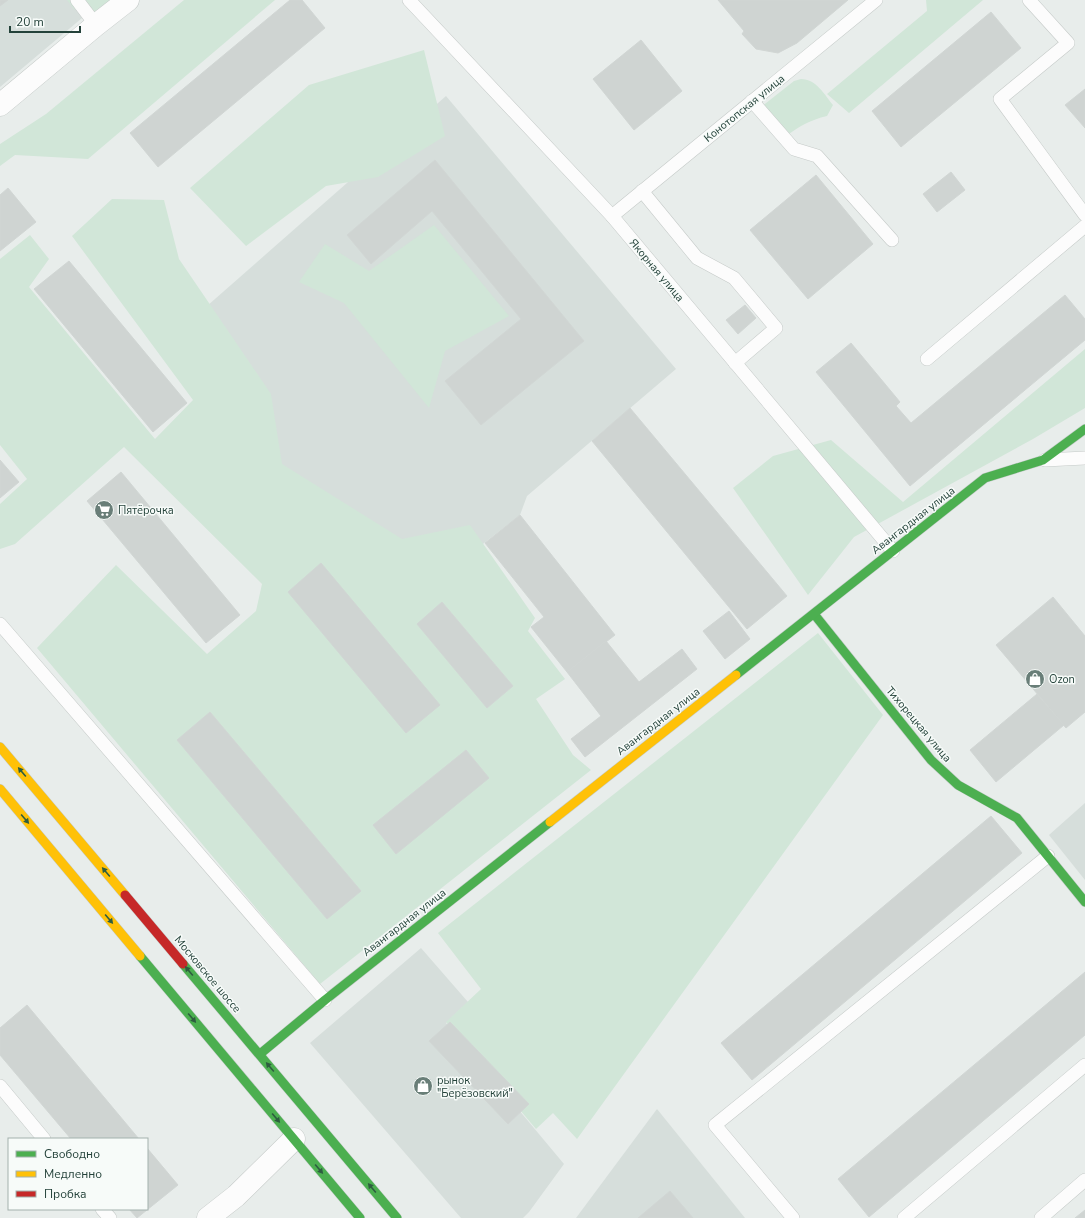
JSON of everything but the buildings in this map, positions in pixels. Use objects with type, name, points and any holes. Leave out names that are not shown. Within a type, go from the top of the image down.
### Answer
[{"type":"street","points":[[0,105],[128,0]]},
{"type":"street","name":"Авангардная улица","points":[[260,1054],[325,1000],[985,478],[1043,460],[1085,429]]},
{"type":"street","name":"Тихорецкая улица","points":[[814,614],[931,760],[958,785],[1017,818],[1085,902]]},
{"type":"street","name":"Московское шоссе","points":[[0,746],[397,1218]]},
{"type":"street","points":[[0,789],[360,1218]]},
{"type":"street","points":[[208,1218],[236,1196],[294,1139]]},
{"type":"lane","points":[[77,0],[96,25]]},
{"type":"lane","name":"Якорная улица","points":[[408,0],[612,216],[893,551]]},
{"type":"lane","name":"Конотопская улица","points":[[612,216],[876,0]]},
{"type":"lane","points":[[1028,0],[1068,44],[1000,99],[1085,215]]},
{"type":"lane","points":[[752,101],[794,149],[817,156],[892,240]]},
{"type":"lane","points":[[642,191],[697,258],[734,278],[776,328],[735,363]]},
{"type":"lane","points":[[927,359],[1085,226]]},
{"type":"lane","points":[[1043,460],[1085,458]]},
{"type":"lane","points":[[0,624],[325,1000]]},
{"type":"lane","points":[[793,1218],[715,1125],[1048,856]]},
{"type":"lane","points":[[904,1218],[1085,1065]]},
{"type":"lane","points":[[0,1086],[43,1138]]},
{"type":"lane","points":[[1041,1218],[1085,1180]]},
{"type":"lane","points":[[103,1210],[110,1218]]},
{"type":"shaded area","points":[[0,0],[100,0],[101,2],[0,87]]},
{"type":"shaded area","points":[[446,96],[676,369],[527,496],[520,515],[386,620],[158,349]]},
{"type":"shaded area","points":[[1085,803],[1085,880],[1049,835]]},
{"type":"shaded area","name":"рынок \"Берёзовский\"","points":[[421,948],[468,1002],[446,1023],[564,1164],[523,1218],[461,1218],[310,1043]]},
{"type":"shaded area","points":[[657,1109],[745,1218],[576,1218]]},
{"type":"green space","points":[[67,0],[131,0],[125,8],[86,14],[74,9]]},
{"type":"green space","points":[[184,0],[275,0],[88,159],[15,155],[0,166],[0,144],[46,114]]},
{"type":"green space","points":[[926,0],[983,0],[849,113],[827,94],[927,11]]},
{"type":"green space","points":[[424,50],[445,136],[378,177],[326,186],[246,246],[190,188],[309,85]]},
{"type":"green space","points":[[801,79],[815,84],[833,105],[827,116],[815,119],[786,136],[761,107],[794,81]]},
{"type":"green space","points":[[112,199],[164,200],[179,259],[271,394],[282,464],[402,539],[470,525],[535,618],[528,631],[565,679],[536,699],[573,755],[591,770],[320,984],[37,648],[116,565],[207,654],[256,611],[262,584],[124,447],[15,544],[0,549],[0,504],[27,479],[0,445],[0,259],[30,235],[49,259],[29,287],[155,439],[193,400],[72,236]]},
{"type":"green space","points":[[434,225],[509,316],[445,351],[429,408],[344,303],[299,282],[325,244],[369,271]]},
{"type":"green space","points":[[1085,349],[1085,408],[1033,439],[854,537],[808,595],[733,488],[773,456],[831,440],[903,502]]},
{"type":"green space","points":[[818,633],[883,715],[577,1139],[553,1113],[536,1129],[446,1022],[481,989],[438,933]]},
{"type":"traffic: fast","points":[[736,675],[985,478],[1043,460],[1085,429]]},
{"type":"traffic: fast","points":[[814,614],[931,760],[958,785],[1017,818],[1085,902]]},
{"type":"traffic: fast","points":[[260,1054],[325,1000],[550,822]]},
{"type":"traffic: fast","points":[[140,956],[360,1218]]},
{"type":"traffic: fast","points":[[183,964],[397,1218]]},
{"type":"traffic: slow","points":[[550,822],[736,675]]},
{"type":"traffic: slow","points":[[0,747],[125,895]]},
{"type":"traffic: slow","points":[[0,789],[140,956]]},
{"type":"traffic: jam","points":[[125,895],[183,964]]},
{"type":"place","name":"Пятёрочка","points":[[104,510]]},
{"type":"place","name":"Ozon","points":[[1035,679]]},
{"type":"place","name":"рынок \"Берёзовский\"","points":[[423,1086]]}]
